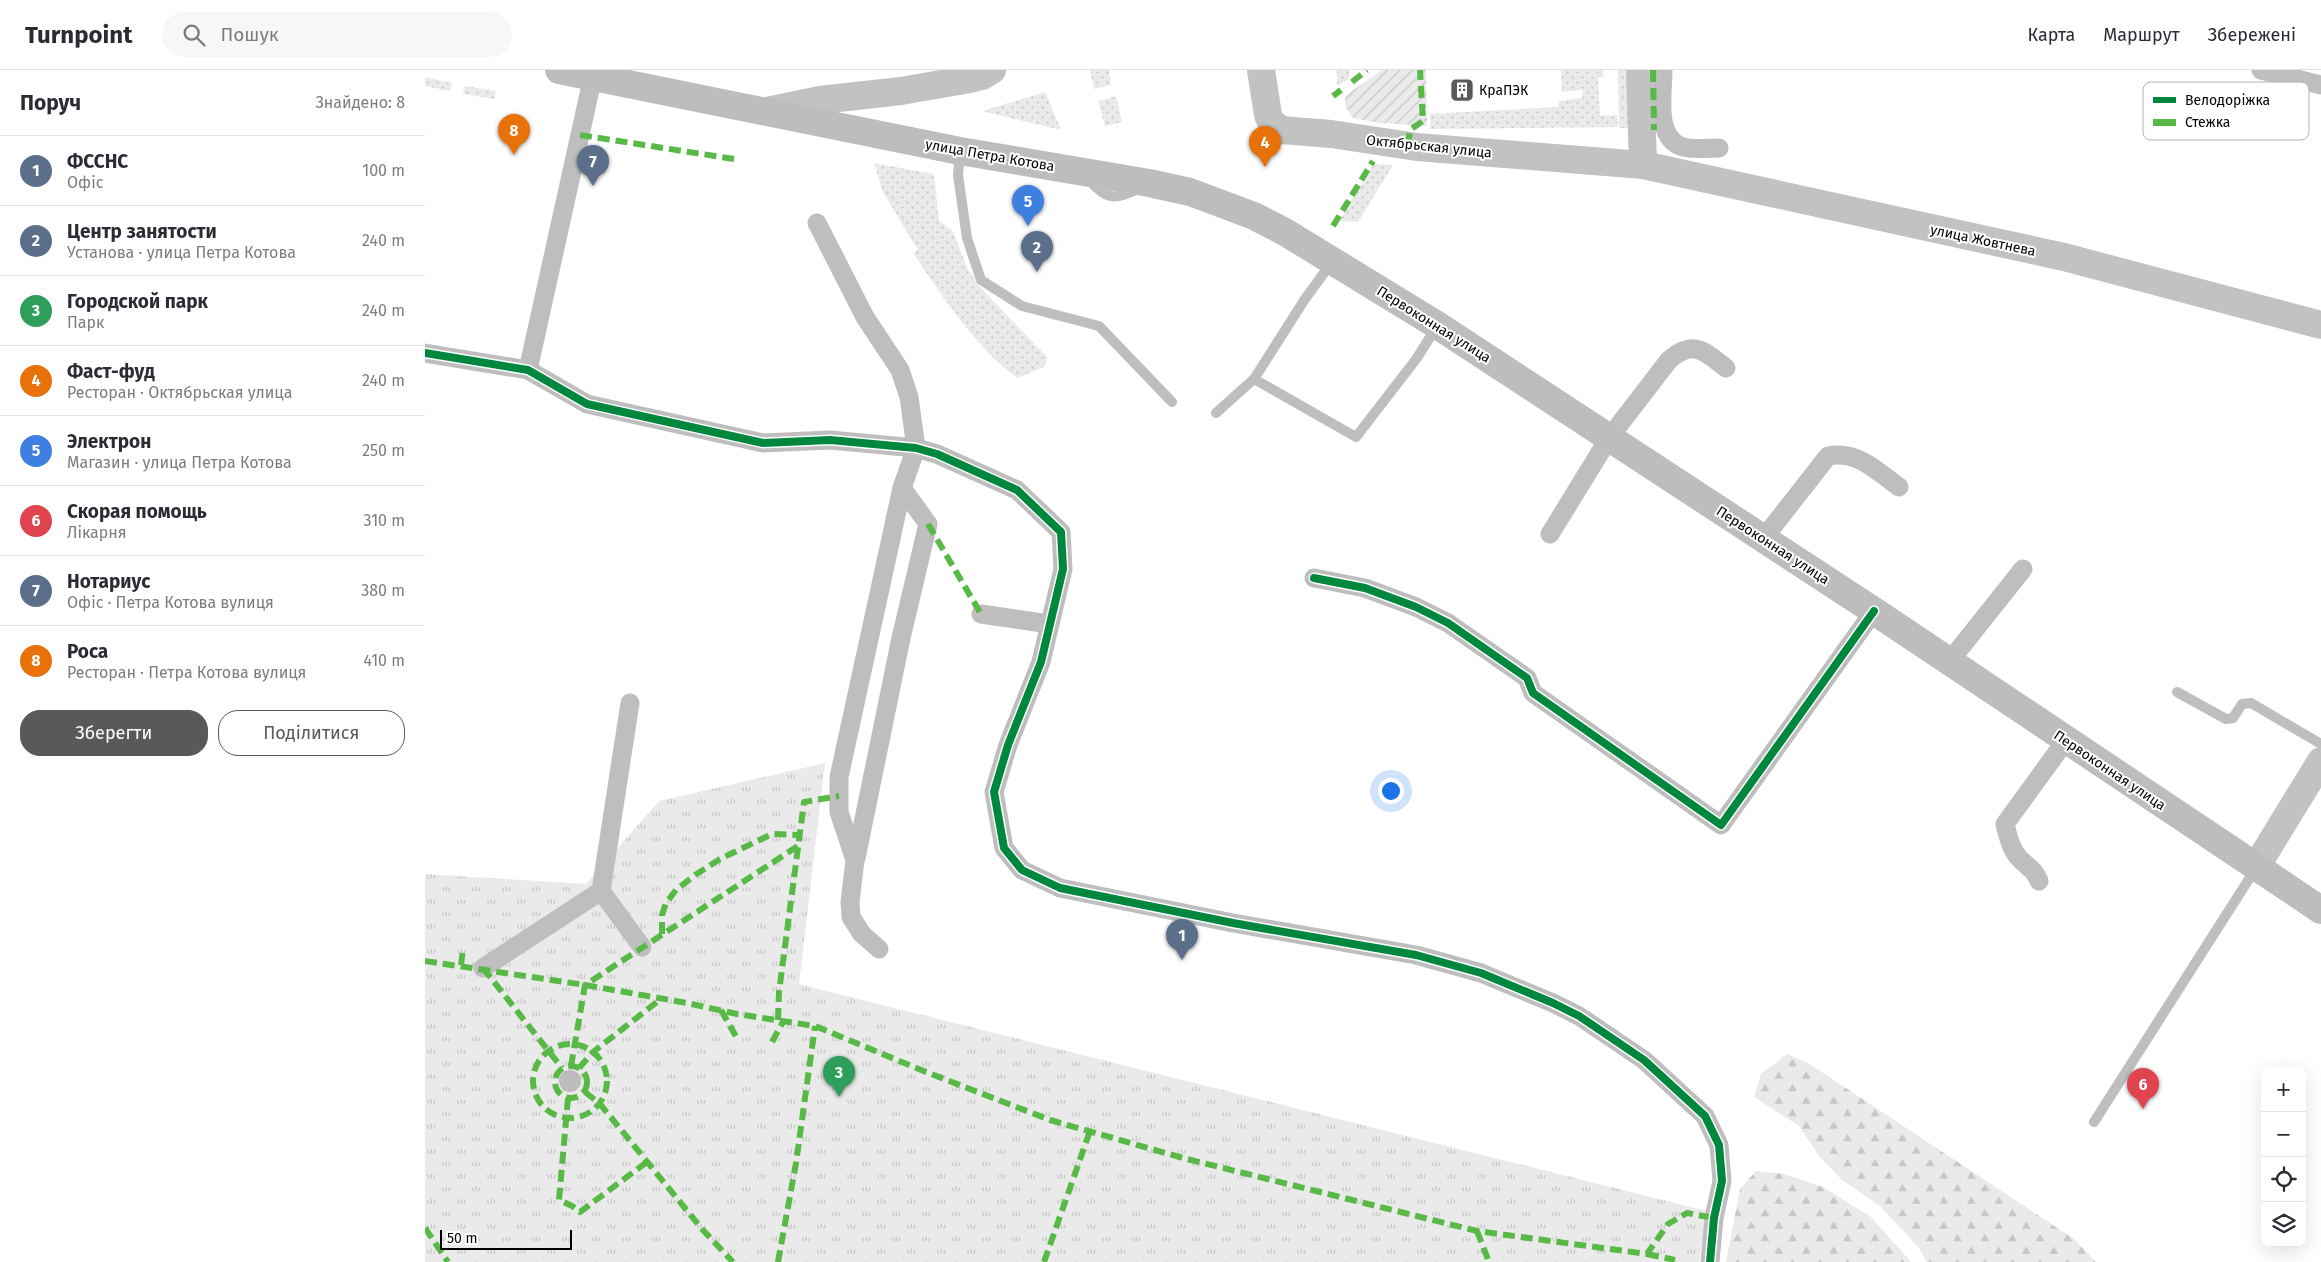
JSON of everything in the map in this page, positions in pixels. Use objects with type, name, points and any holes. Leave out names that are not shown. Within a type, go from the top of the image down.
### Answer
[{"type":"highway","name":"улица Петра Котова","points":[[559,70],[960,150],[1149,183],[1213,200]]},
{"type":"highway","name":"Первоконная улица","points":[[1213,200],[1254,216],[1333,261],[1437,325],[1874,611],[2321,910]]},
{"type":"main road","points":[[767,111],[820,100],[898,80],[982,76],[992,70]]},
{"type":"main road","name":"Октябрьская улица","points":[[1261,70],[1267,115],[1271,122],[1281,130],[1331,134],[1417,147],[1643,165]]},
{"type":"main road","points":[[1640,70],[1643,165]]},
{"type":"main road","name":"улица Жовтнева","points":[[1643,165],[2064,257],[2321,325]]},
{"type":"main road","points":[[2256,867],[2321,761]]},
{"type":"street","points":[[1663,70],[1663,124],[1670,140],[1684,148],[1719,148]]},
{"type":"street","points":[[2261,70],[2321,85]]},
{"type":"street","points":[[528,370],[593,76]]},
{"type":"street","points":[[817,223],[865,317],[900,370],[909,398],[917,448],[902,488],[839,777],[839,812],[855,860]]},
{"type":"street","points":[[1550,534],[1609,438],[1669,360],[1680,351],[1694,348],[1707,353],[1726,368]]},
{"type":"street","points":[[425,353],[528,370],[587,404],[763,443],[830,440],[917,448],[937,454],[1017,490],[1061,532],[1063,569],[1041,662],[1008,745],[994,792],[1004,848],[1022,870],[1059,888],[1224,921],[1416,955],[1481,973],[1579,1016],[1644,1060],[1705,1116],[1719,1145],[1722,1181],[1714,1218],[1710,1262]]},
{"type":"street","points":[[1763,539],[1828,456],[1841,453],[1864,461],[1899,487]]},
{"type":"street","points":[[879,949],[862,934],[851,918],[850,902],[855,860],[901,638],[928,524],[902,488]]},
{"type":"street","points":[[1949,662],[2023,569]]},
{"type":"street","points":[[1314,578],[1365,588],[1448,623],[1527,678],[1533,693],[1721,826],[1874,611]]},
{"type":"street","points":[[981,614],[1049,624]]},
{"type":"street","points":[[630,702],[601,891],[642,947]]},
{"type":"street","points":[[2039,881],[2034,870],[2020,860],[2010,844],[2005,824],[2066,740]]},
{"type":"street","points":[[483,968],[601,891]]},
{"type":"lane","points":[[960,150],[958,175],[967,238],[981,280],[1021,306],[1099,326],[1172,402]]},
{"type":"lane","points":[[1216,413],[1254,379],[1305,299],[1333,261]]},
{"type":"lane","points":[[1254,379],[1356,437],[1417,358],[1437,325]]},
{"type":"lane","points":[[2177,692],[2226,719],[2233,718],[2243,704],[2251,703],[2321,744]]},
{"type":"lane","points":[[2094,1122],[2256,867]]},
{"type":"green space","points":[[1090,70],[1109,70],[1111,85],[1094,89]]},
{"type":"green space","points":[[1337,70],[1349,70],[1349,79],[1337,86]]},
{"type":"green space","points":[[1382,70],[1426,70],[1427,126],[1379,123],[1353,118],[1345,106],[1345,96]]},
{"type":"green space","points":[[1561,70],[1603,70],[1603,77],[1598,78],[1600,116],[1617,115],[1618,127],[1430,129],[1430,114],[1558,107],[1559,101],[1582,98],[1583,90],[1562,92]]},
{"type":"green space","points":[[1618,70],[1634,70],[1634,128],[1619,128]]},
{"type":"green space","points":[[425,77],[452,83],[450,91],[425,86]]},
{"type":"green space","points":[[465,86],[496,91],[494,99],[463,94]]},
{"type":"green space","points":[[1045,92],[1061,130],[982,111]]},
{"type":"green space","points":[[1116,96],[1122,122],[1105,126],[1098,101]]},
{"type":"green space","points":[[874,163],[934,174],[939,221],[953,231],[967,268],[979,286],[1047,357],[1045,366],[1018,378],[975,338],[913,253],[918,250],[883,192]]},
{"type":"green space","points":[[1374,164],[1393,165],[1358,222],[1339,221]]},
{"type":"green space","points":[[825,763],[799,984],[1707,1211],[1699,1262],[425,1262],[425,874],[586,884],[659,801]]},
{"type":"green space","points":[[1787,1054],[1808,1063],[2074,1239],[2096,1262],[1927,1262],[1919,1248],[1881,1207],[1841,1179],[1819,1156],[1799,1126],[1754,1097],[1761,1074]]},
{"type":"green space","points":[[1756,1171],[1784,1174],[1823,1187],[1871,1217],[1911,1262],[1726,1262],[1740,1189]]},
{"type":"shaded area","points":[[570,1070],[578,1073],[581,1081],[578,1089],[570,1092],[562,1089],[559,1081],[562,1073]]},
{"type":"marked path","points":[[1352,82],[1367,70]]},
{"type":"marked path","points":[[1407,145],[1411,129],[1423,121],[1420,70]]},
{"type":"marked path","points":[[1653,70],[1654,130]]},
{"type":"marked path","points":[[1333,96],[1341,90]]},
{"type":"marked path","points":[[580,135],[734,159]]},
{"type":"marked path","points":[[1333,226],[1373,161]]},
{"type":"marked path","points":[[928,524],[981,614]]},
{"type":"marked path","points":[[778,1020],[779,992],[804,802],[839,796]]},
{"type":"marked path","points":[[662,934],[662,915],[666,903],[676,890],[695,875],[720,859],[772,834],[799,835]]},
{"type":"marked path","points":[[571,1066],[585,985],[798,846]]},
{"type":"marked path","points":[[461,965],[463,949]]},
{"type":"marked path","points":[[425,961],[585,985],[737,1014],[815,1026],[1050,1120],[1183,1158],[1477,1231],[1647,1254],[1668,1224],[1687,1213],[1714,1218]]},
{"type":"marked path","points":[[483,968],[562,1068]]},
{"type":"marked path","points":[[579,1068],[593,1052],[662,998]]},
{"type":"marked path","points":[[721,1010],[738,1040]]},
{"type":"marked path","points":[[772,1042],[784,1020]]},
{"type":"marked path","points":[[778,1262],[796,1163],[815,1026]]},
{"type":"marked path","points":[[563,1044],[577,1044],[591,1050],[601,1060],[607,1074],[607,1081],[607,1088],[601,1102],[591,1112],[577,1118],[563,1118],[549,1112],[539,1102],[533,1088],[533,1074],[539,1060],[549,1050],[563,1044]]},
{"type":"marked path","points":[[571,1066],[583,1070],[587,1082],[583,1094],[571,1098],[559,1094],[555,1082],[559,1070],[571,1066]]},
{"type":"marked path","points":[[585,1092],[600,1104],[702,1229],[733,1262]]},
{"type":"marked path","points":[[568,1098],[559,1200],[580,1212],[647,1162]]},
{"type":"marked path","points":[[1044,1262],[1090,1131]]},
{"type":"marked path","points":[[425,1228],[448,1262]]},
{"type":"marked path","points":[[1477,1231],[1489,1262]]},
{"type":"marked path","points":[[1647,1254],[1675,1260]]},
{"type":"cycle path","points":[[425,353],[528,370],[587,404],[763,443],[830,440],[916,448],[937,454],[1017,490],[1061,532],[1063,569],[1041,662],[1008,745],[994,792],[1004,848],[1022,870],[1060,888],[1233,923],[1416,955],[1481,973],[1579,1016],[1644,1060],[1705,1116],[1719,1145],[1722,1181],[1714,1218],[1710,1262]]},
{"type":"cycle path","points":[[1314,578],[1365,588],[1416,607],[1448,623],[1527,678],[1533,693],[1721,825],[1874,611]]},
{"type":"place","name":"КраПЭК","points":[[1462,90]]},
{"type":"place","name":"Роса","points":[[514,155]]},
{"type":"place","name":"Фаст-фуд","points":[[1265,167]]},
{"type":"place","name":"Нотариус","points":[[593,186]]},
{"type":"place","name":"Электрон","points":[[1028,226]]},
{"type":"place","name":"Центр занятости","points":[[1037,272]]},
{"type":"place","name":"ФССНС","points":[[1182,960]]},
{"type":"place","name":"Городской парк","points":[[839,1097]]},
{"type":"place","name":"Скорая помощь","points":[[2143,1109]]}]
